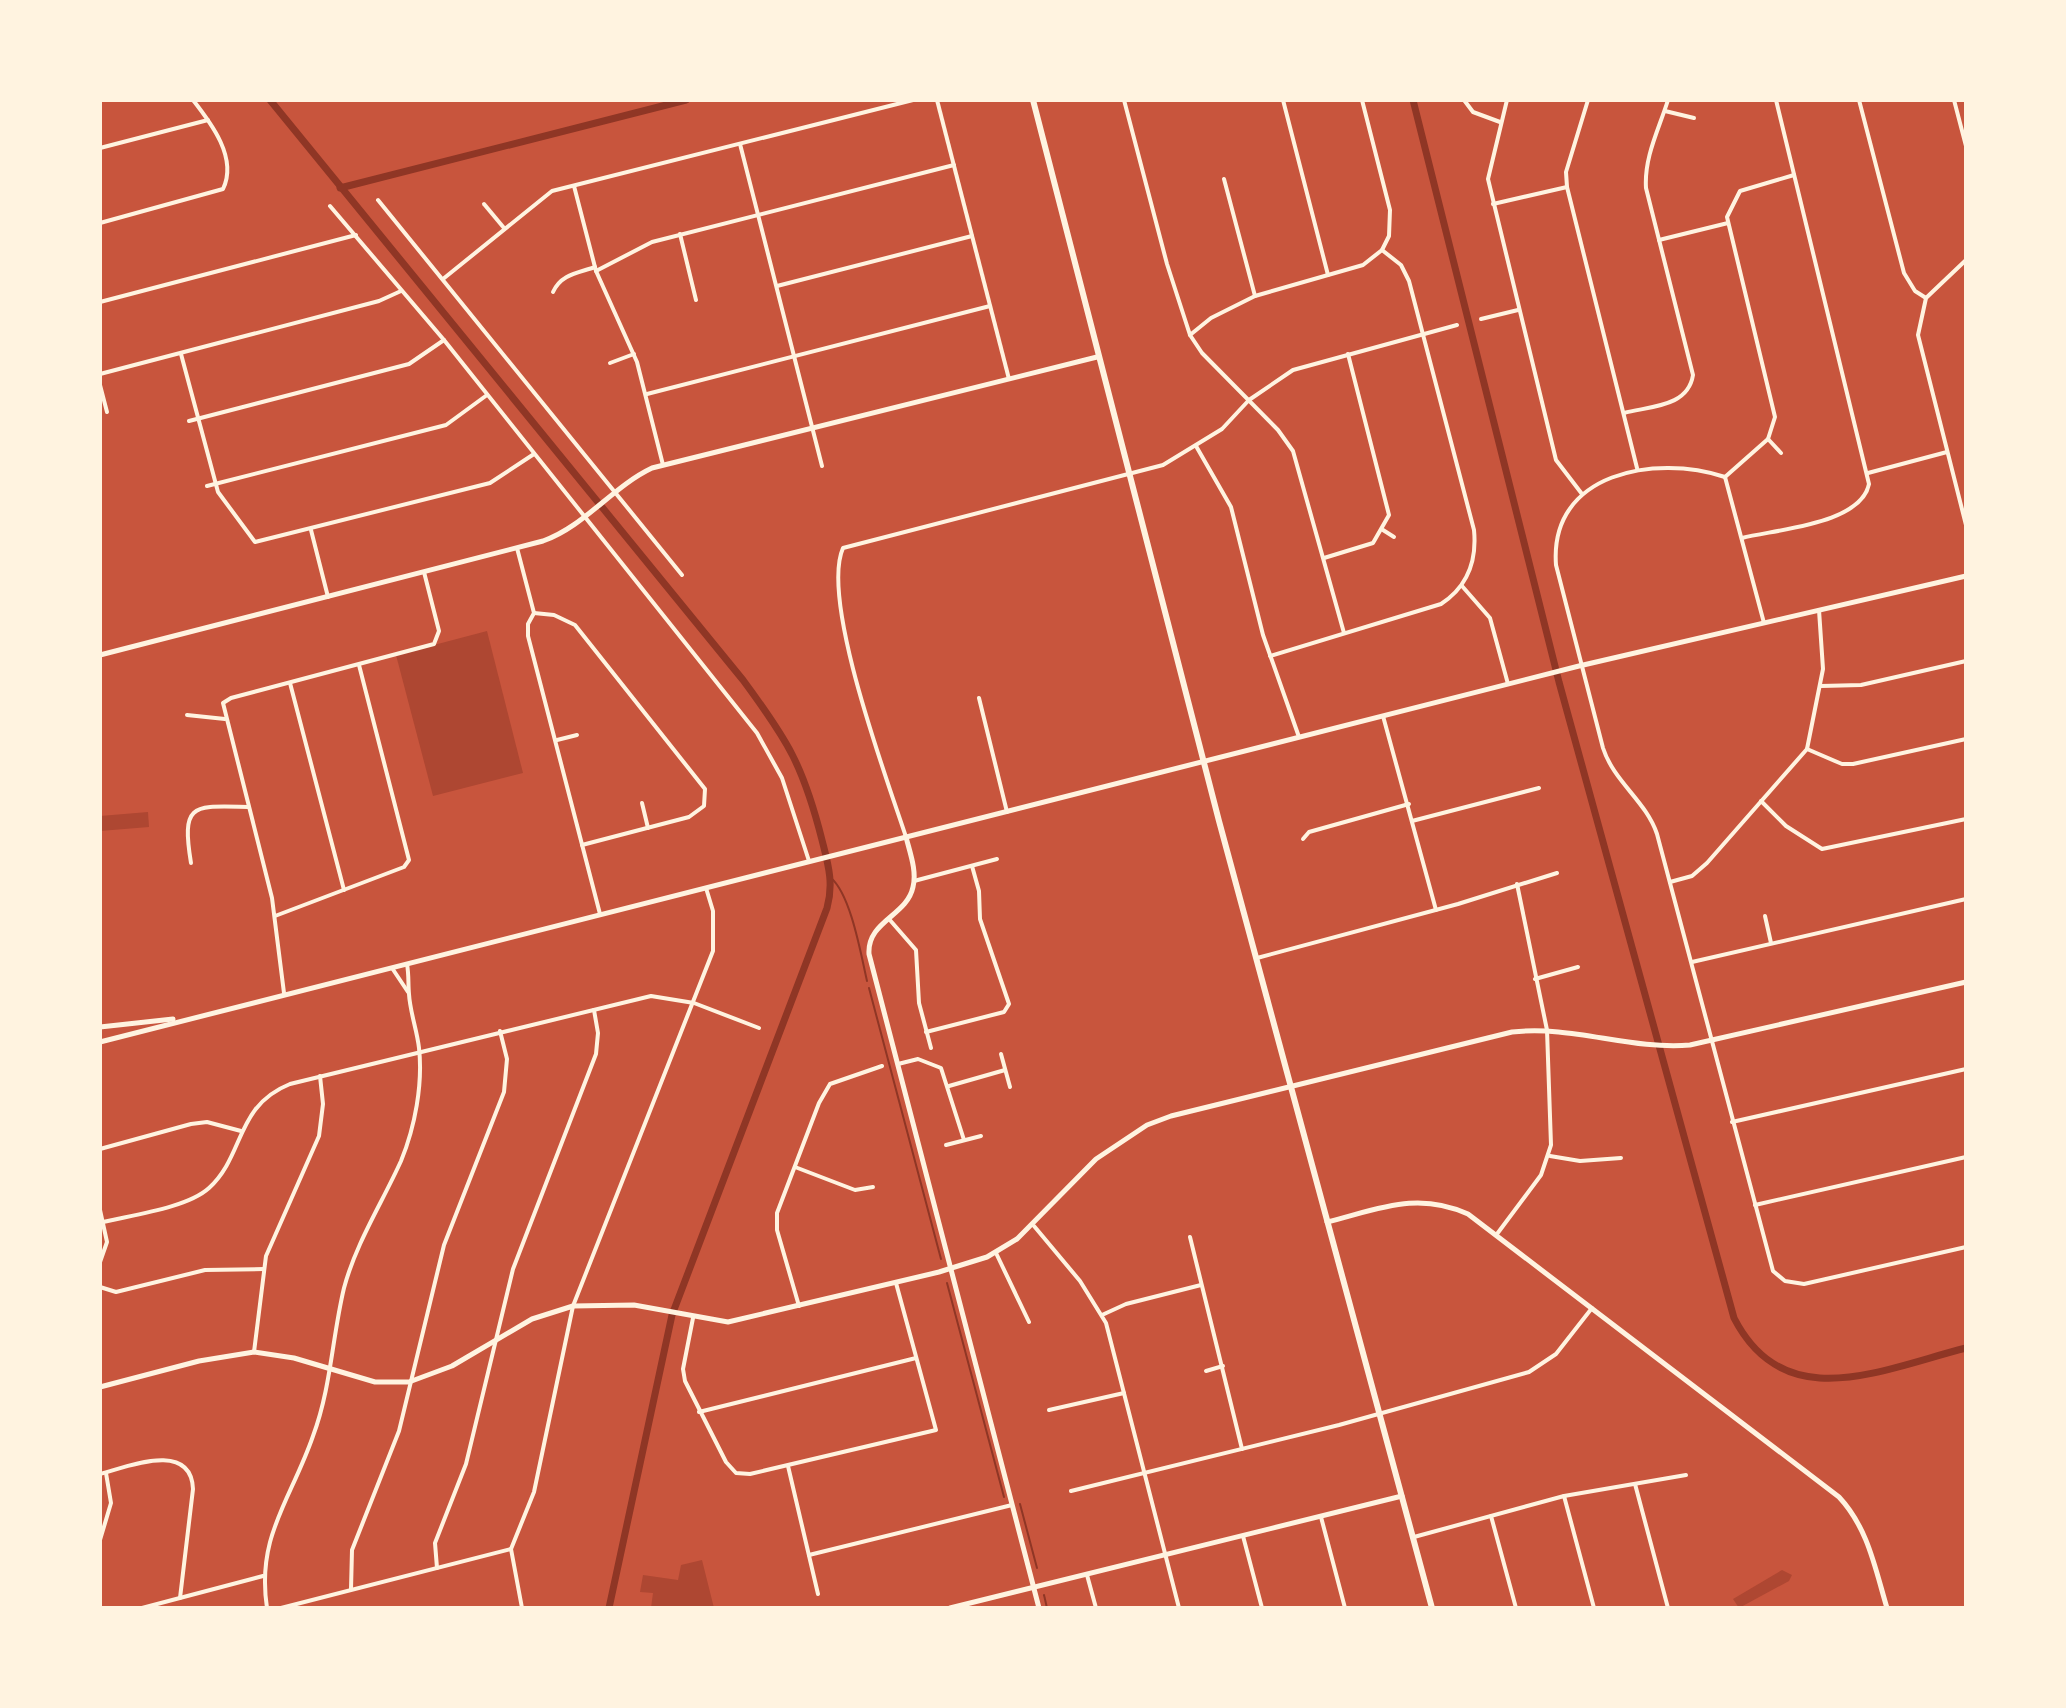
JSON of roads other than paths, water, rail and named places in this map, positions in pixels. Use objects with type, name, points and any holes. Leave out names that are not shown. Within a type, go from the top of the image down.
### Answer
[{"type":"main road","points":[[1033,100],[1128,475],[1432,1608]]},
{"type":"street","points":[[100,223],[223,189],[229,178],[217,129],[193,100]]},
{"type":"street","points":[[443,279],[552,191],[913,100]]},
{"type":"street","points":[[937,100],[1009,379]]},
{"type":"street","points":[[1124,100],[1167,264],[1190,335],[1202,353],[1249,400],[1293,451],[1344,633]]},
{"type":"street","points":[[1283,100],[1328,275]]},
{"type":"street","points":[[1190,335],[1211,318],[1255,296],[1363,265],[1382,250],[1389,236],[1390,210],[1362,100]]},
{"type":"street","points":[[1464,100],[1473,112],[1500,122]]},
{"type":"street","points":[[1507,100],[1488,179],[1556,460],[1582,494]]},
{"type":"street","points":[[1588,100],[1566,172],[1567,187],[1637,468]]},
{"type":"street","points":[[1624,413],[1683,398],[1691,389],[1693,375],[1645,175],[1668,100]]},
{"type":"street","points":[[1742,538],[1842,515],[1861,503],[1868,491],[1868,473],[1776,100]]},
{"type":"street","points":[[1859,100],[1904,273],[1915,291],[1926,298]]},
{"type":"street","points":[[1954,100],[1966,146]]},
{"type":"street","points":[[1665,111],[1694,118]]},
{"type":"street","points":[[100,148],[208,120]]},
{"type":"street","points":[[740,144],[822,466]]},
{"type":"street","points":[[553,292],[557,282],[567,276],[596,269],[652,242],[954,165]]},
{"type":"street","points":[[1794,175],[1740,191],[1727,217],[1775,417],[1768,439],[1725,477],[1637,468],[1600,481],[1582,494],[1561,532],[1555,556],[1579,666],[1607,762],[1617,779],[1651,817],[1773,1271],[1795,1285],[1966,1247]]},
{"type":"street","points":[[1224,179],[1255,296]]},
{"type":"street","points":[[574,186],[596,269],[634,354],[647,394],[663,465]]},
{"type":"street","points":[[1493,204],[1567,187]]},
{"type":"street","points":[[378,200],[682,575]]},
{"type":"street","points":[[484,204],[504,228]]},
{"type":"street","points":[[330,206],[444,340],[771,755],[809,861]]},
{"type":"street","points":[[1659,240],[1728,223]]},
{"type":"street","points":[[680,234],[696,300]]},
{"type":"street","points":[[100,302],[356,235]]},
{"type":"street","points":[[777,286],[972,236]]},
{"type":"street","points":[[1270,656],[1435,607],[1462,586],[1472,563],[1474,530],[1405,271],[1382,250]]},
{"type":"street","points":[[1966,260],[1926,298],[1918,335],[1966,525]]},
{"type":"street","points":[[100,374],[379,301],[401,291]]},
{"type":"street","points":[[647,394],[990,306]]},
{"type":"street","points":[[1481,319],[1518,310]]},
{"type":"street","points":[[1039,1608],[869,954],[871,936],[910,896],[914,881],[906,837],[845,633],[840,589],[843,548],[1163,465],[1222,429],[1249,400],[1293,370],[1457,325]]},
{"type":"street","points":[[189,421],[409,364],[444,340]]},
{"type":"street","points":[[181,354],[215,484],[251,538],[261,542],[490,483],[534,454]]},
{"type":"street","points":[[610,363],[634,354]]},
{"type":"street","points":[[1324,558],[1366,547],[1383,530],[1389,515],[1387,497],[1348,354]]},
{"type":"street","points":[[100,655],[554,537],[585,518],[636,476],[663,465],[1097,357]]},
{"type":"street","points":[[100,385],[107,412]]},
{"type":"street","points":[[207,486],[446,425],[487,395]]},
{"type":"street","points":[[1768,439],[1781,453]]},
{"type":"street","points":[[1196,446],[1231,507],[1270,656],[1299,737]]},
{"type":"street","points":[[1868,473],[1947,452]]},
{"type":"street","points":[[1725,477],[1764,623]]},
{"type":"street","points":[[1957,488],[1965,486]]},
{"type":"street","points":[[311,530],[328,597]]},
{"type":"street","points":[[1383,530],[1394,537]]},
{"type":"street","points":[[517,548],[534,613],[528,624],[528,636],[600,914]]},
{"type":"street","points":[[284,993],[275,916],[225,719],[225,701],[428,647],[439,636],[424,572]]},
{"type":"street","points":[[100,1042],[1553,672],[1966,576]]},
{"type":"street","points":[[1462,586],[1490,618],[1508,684]]},
{"type":"street","points":[[1670,882],[1697,872],[1807,749],[1821,686],[1819,610]]},
{"type":"street","points":[[534,613],[554,615],[575,625],[705,789],[706,800],[695,814],[582,845]]},
{"type":"street","points":[[1821,686],[1861,685],[1966,661]]},
{"type":"street","points":[[275,916],[404,867],[409,854],[359,665]]},
{"type":"street","points":[[290,682],[344,890]]},
{"type":"street","points":[[979,698],[1007,812]]},
{"type":"street","points":[[187,715],[225,719]]},
{"type":"street","points":[[1383,716],[1436,910]]},
{"type":"street","points":[[557,740],[577,735]]},
{"type":"street","points":[[1807,749],[1847,765],[1966,739]]},
{"type":"street","points":[[1412,821],[1539,788]]},
{"type":"street","points":[[1761,800],[1786,826],[1822,849],[1966,819]]},
{"type":"street","points":[[642,803],[648,828]]},
{"type":"street","points":[[1303,839],[1309,832],[1409,804]]},
{"type":"street","points":[[191,863],[185,830],[192,814],[206,807],[248,807]]},
{"type":"street","points":[[914,881],[997,859]]},
{"type":"street","points":[[926,1032],[1004,1012],[1009,1004],[980,919],[979,891],[972,866]]},
{"type":"street","points":[[1257,958],[1436,910],[1557,873]]},
{"type":"street","points":[[1497,1234],[1541,1175],[1550,1156],[1547,1030],[1517,884]]},
{"type":"street","points":[[522,1608],[511,1549],[534,1492],[573,1306],[713,951],[714,924],[706,887]]},
{"type":"street","points":[[1691,963],[1966,899]]},
{"type":"street","points":[[1765,916],[1771,943]]},
{"type":"street","points":[[888,917],[916,950],[919,1003],[931,1048]]},
{"type":"street","points":[[267,1608],[263,1576],[279,1510],[313,1437],[331,1370],[345,1286],[365,1232],[402,1157],[414,1116],[419,1051],[408,992],[407,962]]},
{"type":"street","points":[[391,966],[408,992]]},
{"type":"street","points":[[1535,979],[1578,967]]},
{"type":"street","points":[[100,1387],[199,1361],[254,1352],[294,1358],[375,1382],[409,1382],[436,1375],[532,1319],[573,1306],[622,1304],[728,1322],[952,1269],[996,1253],[1034,1226],[1085,1169],[1130,1134],[1171,1116],[1512,1032],[1547,1030],[1653,1046],[1711,1041],[1966,982]]},
{"type":"street","points":[[103,1222],[186,1200],[206,1191],[217,1180],[254,1107],[275,1090],[320,1076],[500,1030],[651,996],[694,1003],[759,1028]]},
{"type":"street","points":[[437,1568],[435,1543],[466,1464],[493,1341],[513,1269],[596,1054],[598,1033],[594,1009]]},
{"type":"street","points":[[100,1027],[135,1025],[205,1013]]},
{"type":"street","points":[[351,1589],[350,1565],[356,1537],[399,1431],[444,1245],[504,1092],[507,1059],[500,1030]]},
{"type":"street","points":[[1001,1054],[1010,1087]]},
{"type":"street","points":[[898,1064],[918,1059],[933,1062],[946,1076],[964,1140]]},
{"type":"street","points":[[799,1306],[776,1221],[830,1084],[882,1066]]},
{"type":"street","points":[[1732,1122],[1966,1069]]},
{"type":"street","points":[[949,1086],[1005,1070]]},
{"type":"street","points":[[254,1352],[270,1244],[319,1136],[323,1104],[320,1076]]},
{"type":"street","points":[[100,1149],[191,1124],[207,1122],[241,1131]]},
{"type":"street","points":[[946,1145],[981,1136]]},
{"type":"street","points":[[1550,1156],[1580,1161],[1621,1158]]},
{"type":"street","points":[[1755,1205],[1966,1157]]},
{"type":"street","points":[[795,1167],[855,1190],[873,1187]]},
{"type":"street","points":[[1327,1222],[1406,1202],[1439,1202],[1468,1214],[1839,1497],[1858,1520],[1865,1536],[1887,1608]]},
{"type":"street","points":[[100,1210],[106,1248],[100,1262]]},
{"type":"street","points":[[1034,1226],[1102,1315],[1179,1608]]},
{"type":"street","points":[[1190,1237],[1242,1449]]},
{"type":"street","points":[[996,1253],[1029,1322]]},
{"type":"street","points":[[100,1287],[116,1292],[205,1270],[264,1269]]},
{"type":"street","points":[[693,1318],[683,1375],[726,1462],[736,1473],[750,1474],[936,1430],[896,1283]]},
{"type":"street","points":[[1102,1315],[1126,1304],[1201,1285]]},
{"type":"street","points":[[1071,1491],[1381,1414],[1529,1372],[1556,1354],[1592,1308]]},
{"type":"street","points":[[699,1412],[916,1358]]},
{"type":"street","points":[[1206,1371],[1223,1366]]},
{"type":"street","points":[[1049,1410],[1124,1393]]},
{"type":"street","points":[[100,1540],[111,1503],[103,1473],[162,1458],[179,1464],[191,1476],[193,1489],[180,1598]]},
{"type":"street","points":[[788,1466],[818,1594]]},
{"type":"street","points":[[1414,1537],[1564,1496],[1686,1475]]},
{"type":"street","points":[[1635,1484],[1668,1608]]},
{"type":"street","points":[[950,1608],[1402,1496]]},
{"type":"street","points":[[1564,1496],[1594,1608]]},
{"type":"street","points":[[809,1555],[1012,1505]]},
{"type":"street","points":[[1491,1516],[1516,1608]]},
{"type":"street","points":[[1321,1517],[1345,1608]]},
{"type":"street","points":[[1243,1536],[1262,1608]]},
{"type":"street","points":[[281,1608],[511,1549]]},
{"type":"street","points":[[1087,1575],[1096,1608]]},
{"type":"street","points":[[142,1608],[263,1576]]},
{"type":"waterway","points":[[270,100],[743,680],[772,720],[801,772],[826,857],[830,882],[827,908],[672,1315],[609,1608]]},
{"type":"waterway","points":[[340,188],[686,100]]},
{"type":"waterway","points":[[1413,100],[1559,682],[1734,1318],[1755,1349],[1780,1367],[1808,1377],[1838,1378],[1869,1374],[1966,1348]]},
{"type":"waterway","points":[[831,878],[850,911],[867,981]]},
{"type":"waterway","points":[[869,988],[941,1259]]},
{"type":"waterway","points":[[947,1283],[1004,1497]]},
{"type":"waterway","points":[[1020,1504],[1037,1568]]},
{"type":"waterway","points":[[1044,1595],[1047,1608]]}]
